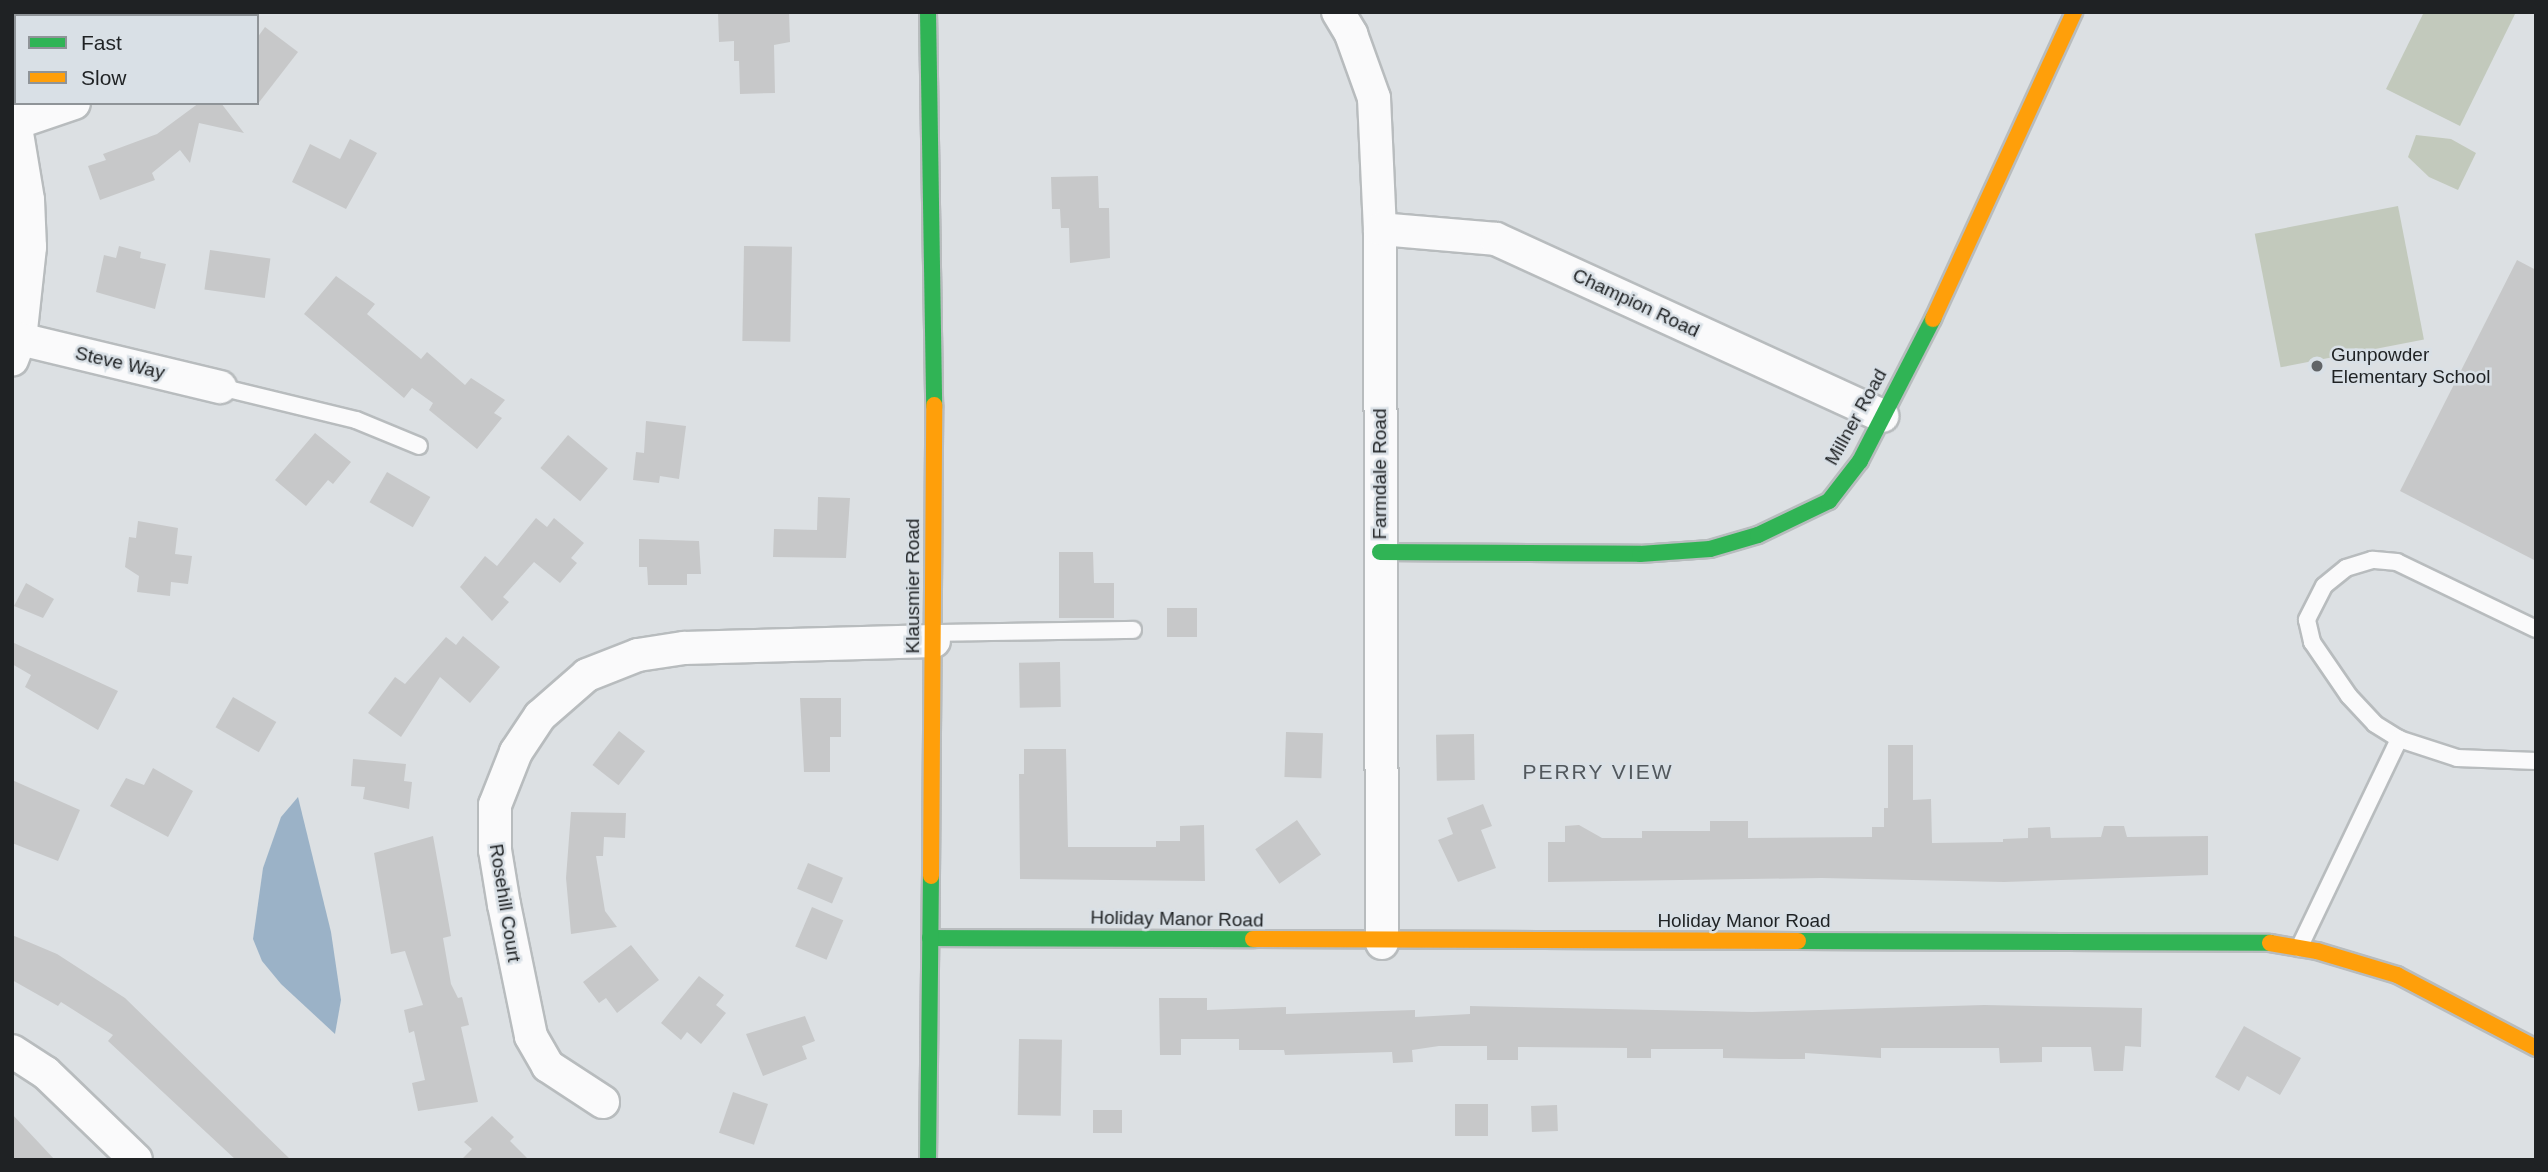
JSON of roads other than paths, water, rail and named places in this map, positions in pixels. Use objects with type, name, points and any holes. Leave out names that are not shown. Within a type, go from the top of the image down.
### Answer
[{"type":"street","name":"Klausmier Road","points":[[928,12],[935,435],[928,1160]]},
{"type":"street","name":"Farmdale Road","points":[[1338,12],[1351,34],[1374,98],[1380,229],[1382,943]]},
{"type":"street","name":"Millner Road","points":[[1380,552],[1640,554],[1710,549],[1758,535],[1829,501],[1860,461],[1961,266],[2074,12]]},
{"type":"street","points":[[16,350],[30,247],[15,112],[61,105]]},
{"type":"street","name":"Champion Road","points":[[1380,229],[1496,239],[1882,416]]},
{"type":"street","name":"Steve Way","points":[[16,350],[220,387]]},
{"type":"street","name":"Rosehill Court","points":[[603,1102],[548,1066],[531,1036],[495,850],[495,805],[516,752],[540,716],[587,675],[638,655],[684,648],[934,637]]},
{"type":"street","name":"Holiday Manor Road","points":[[930,938],[1382,943],[2207,942],[2299,948],[2397,975],[2536,1048]]},
{"type":"street","points":[[12,1051],[46,1073],[136,1160]]},
{"type":"lane","points":[[220,387],[356,420],[419,446]]},
{"type":"lane","points":[[2536,629],[2397,562],[2372,560],[2346,568],[2313,604],[2307,620],[2312,642],[2349,696],[2375,724],[2399,739],[2457,758],[2536,761]]},
{"type":"lane","points":[[934,637],[1133,630]]},
{"type":"lane","points":[[2299,948],[2399,739]]},
{"type":"water","points":[[298,797],[331,932],[341,1000],[335,1034],[281,984],[262,961],[253,939],[263,868],[281,817]]},
{"type":"place","name":"Gunpowder Elementary School","points":[[2317,366]]},
{"type":"district","name":"PERRY VIEW","points":[[1598,772]]}]
